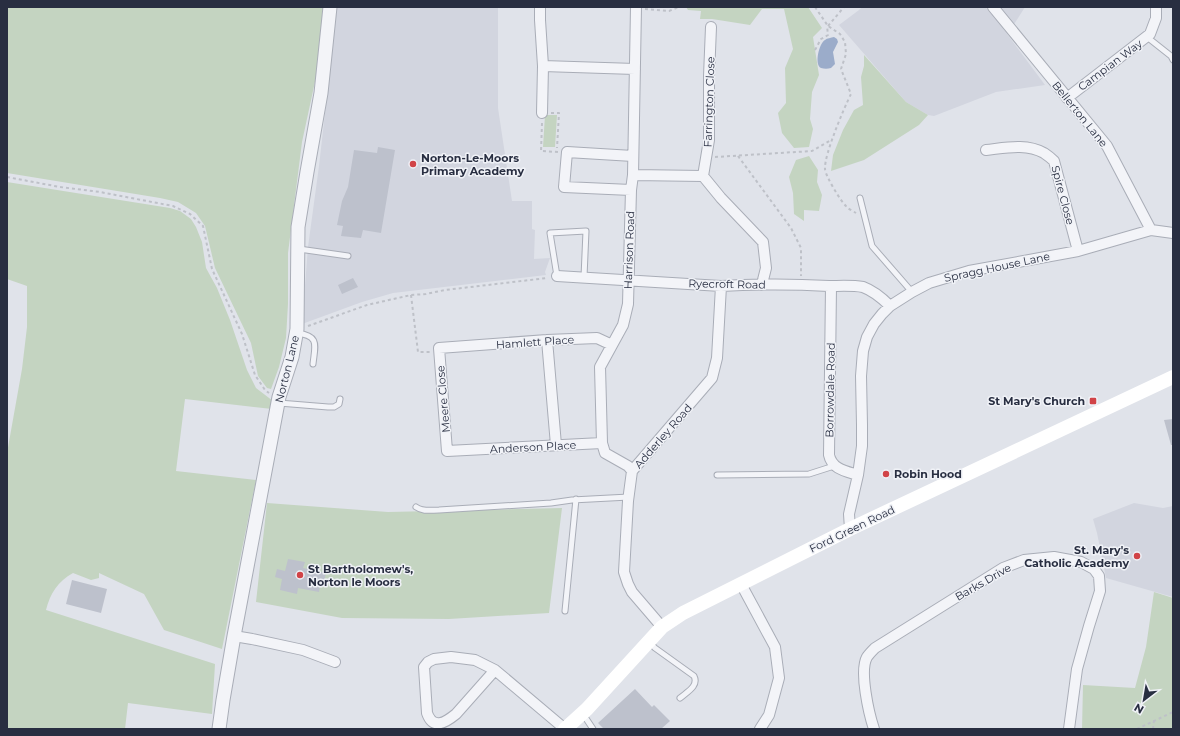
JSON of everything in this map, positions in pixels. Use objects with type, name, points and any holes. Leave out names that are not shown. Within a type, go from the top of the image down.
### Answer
[{"type":"main road","name":"Ford Green Road","points":[[565,729],[582,713],[662,627],[683,613],[850,529],[1173,377]]},
{"type":"street","name":"Norton Lane","points":[[219,729],[234,636],[278,400],[292,358],[296,331],[300,219],[321,93],[330,7]]},
{"type":"street","points":[[540,7],[544,66],[542,113]]},
{"type":"street","name":"Bellerton Lane","points":[[993,7],[1107,146],[1151,230]]},
{"type":"street","name":"Campian Way","points":[[1067,98],[1150,34],[1156,18],[1156,7]]},
{"type":"street","name":"Harrison Road","points":[[602,443],[600,367],[623,325],[628,304],[631,190],[633,175],[636,8]]},
{"type":"street","name":"Farrington Close","points":[[703,176],[709,140],[711,27]]},
{"type":"street","points":[[544,66],[635,69]]},
{"type":"street","name":"Spire Close","points":[[986,150],[1009,147],[1029,148],[1043,152],[1054,161],[1078,251]]},
{"type":"street","points":[[631,190],[564,187],[562,152],[633,156]]},
{"type":"street","points":[[633,175],[703,176],[721,198],[762,242],[766,268],[764,280],[760,285]]},
{"type":"street","name":"Spragg House Lane","points":[[850,529],[849,514],[858,475],[862,446],[860,376],[863,351],[867,337],[874,324],[890,306],[928,282],[969,271],[1078,251],[1151,230],[1173,233]]},
{"type":"street","name":"Ryecroft Road","points":[[557,276],[721,286],[800,285],[861,287],[878,295],[890,306]]},
{"type":"street","name":"Adderley Road","points":[[662,627],[632,592],[624,572],[632,471],[712,378],[717,358],[721,286]]},
{"type":"street","name":"Borrowdale Road","points":[[831,286],[829,455],[834,466]]},
{"type":"street","name":"Hamlett Place","points":[[457,348],[547,340],[596,338],[612,345]]},
{"type":"street","points":[[547,340],[556,445]]},
{"type":"street","name":"Meere Close","points":[[457,348],[439,348],[439,352],[447,450],[464,450]]},
{"type":"street","points":[[602,443],[605,453],[628,466],[632,471]]},
{"type":"street","name":"Anderson Place","points":[[464,450],[602,443]]},
{"type":"street","points":[[834,466],[843,471],[858,475]]},
{"type":"street","name":"Barks Drive","points":[[874,729],[865,691],[863,673],[866,657],[875,648],[1003,568],[1024,560],[1054,557],[1081,562],[1094,569],[1099,576],[1100,591],[1077,668],[1070,729]]},
{"type":"street","points":[[741,584],[775,647],[779,678],[769,715],[760,729]]},
{"type":"street","points":[[234,636],[303,650],[334,662]]},
{"type":"street","points":[[495,670],[449,720],[441,723],[434,723],[429,718],[427,712],[424,667],[428,662],[434,659],[451,657],[475,660],[495,670],[565,729]]},
{"type":"lane","points":[[1147,37],[1171,56],[1173,60]]},
{"type":"lane","points":[[860,198],[872,246],[912,292]]},
{"type":"lane","points":[[557,276],[550,234],[586,231],[584,277]]},
{"type":"lane","points":[[298,249],[348,256]]},
{"type":"lane","points":[[296,331],[311,336],[315,344],[313,364]]},
{"type":"lane","points":[[278,400],[328,407],[339,404],[340,399]]},
{"type":"lane","points":[[717,475],[809,474],[834,466]]},
{"type":"lane","points":[[416,507],[424,510],[439,510],[629,497]]},
{"type":"lane","points":[[565,611],[576,500]]},
{"type":"lane","points":[[648,642],[696,679],[694,686],[680,698]]},
{"type":"lane","points":[[582,713],[593,729]]},
{"type":"path","points":[[636,8],[669,11],[679,7]]},
{"type":"path","points":[[815,7],[827,25],[840,34],[845,42],[846,54],[841,69],[851,94],[832,139],[824,170],[836,193],[846,206],[865,220]]},
{"type":"path","points":[[815,50],[821,39],[828,35],[827,25],[844,7]]},
{"type":"path","points":[[542,113],[559,113],[562,152],[541,151],[542,113]]},
{"type":"path","points":[[706,157],[812,151],[832,139]]},
{"type":"path","points":[[738,156],[791,228],[801,248],[800,285]]},
{"type":"path","points":[[7,177],[60,187],[100,192],[173,206],[190,214],[203,226],[212,269],[242,334],[255,375],[265,390],[278,400]]},
{"type":"path","points":[[296,331],[367,305],[411,295],[557,276]]},
{"type":"path","points":[[411,295],[418,352],[439,352]]},
{"type":"path","points":[[1137,729],[1173,712]]},
{"type":"path","points":[[1153,729],[1154,720]]},
{"type":"shaded area","name":"Norton-Le-Moors Primary Academy","points":[[337,7],[498,7],[498,108],[512,201],[532,201],[532,229],[535,230],[534,259],[550,258],[545,272],[546,275],[393,293],[362,302],[302,324],[308,247],[319,166]]},
{"type":"shaded area","points":[[862,7],[985,7],[990,11],[1045,85],[996,92],[934,116],[928,115],[906,102],[839,25]]},
{"type":"shaded area","points":[[993,7],[1025,7],[1011,29]]},
{"type":"shaded area","name":"St. Mary's Catholic Academy","points":[[1134,503],[1163,508],[1173,506],[1173,597],[1106,578],[1093,519]]},
{"type":"green space","points":[[7,7],[325,7],[316,77],[302,142],[288,253],[286,338],[279,367],[271,389],[267,388],[258,376],[251,343],[215,268],[205,226],[196,213],[178,202],[160,198],[7,173]]},
{"type":"green space","points":[[686,7],[808,7],[822,28],[813,37],[819,75],[812,92],[810,119],[813,129],[809,147],[794,148],[782,133],[778,113],[786,103],[785,68],[793,49],[784,9],[762,9],[750,25],[712,19],[700,19],[701,11],[688,10]]},
{"type":"green space","points":[[864,55],[906,102],[928,115],[919,125],[864,160],[831,171],[833,155],[843,130],[854,110],[863,105],[861,77],[864,66]]},
{"type":"green space","points":[[545,115],[557,115],[555,147],[543,147]]},
{"type":"green space","points":[[809,156],[818,170],[817,182],[822,195],[819,211],[804,210],[804,221],[794,214],[793,193],[789,177],[796,160]]},
{"type":"green space","points":[[7,182],[170,208],[180,211],[191,219],[202,242],[206,268],[217,288],[230,320],[247,370],[256,388],[273,401],[272,409],[185,399],[176,471],[256,480],[222,649],[164,630],[144,594],[99,573],[99,578],[91,580],[73,573],[68,576],[55,588],[46,610],[215,664],[212,714],[128,703],[125,729],[7,729],[7,453],[22,369],[27,327],[27,286],[7,279]]},
{"type":"green space","points":[[267,503],[388,512],[562,508],[549,613],[449,619],[342,618],[256,602]]},
{"type":"green space","points":[[1154,592],[1173,598],[1173,729],[1082,729],[1083,685],[1135,688],[1146,647]]},
{"type":"water","points":[[834,37],[838,42],[833,52],[835,64],[831,68],[821,68],[818,63],[818,54],[821,45],[826,39]]},
{"type":"building","points":[[378,147],[395,150],[381,233],[363,230],[361,238],[341,236],[343,226],[337,225],[342,201],[348,187],[354,150],[377,153]]},
{"type":"building","points":[[353,278],[358,287],[342,294],[338,285]]},
{"type":"building","points":[[1173,419],[1173,445],[1171,445],[1164,420]]},
{"type":"building","name":"St Bartholomew's, Norton le Moors","points":[[288,559],[305,562],[303,568],[326,573],[323,586],[320,586],[319,592],[298,588],[297,594],[280,590],[282,579],[275,577],[277,569],[285,571]]},
{"type":"building","points":[[72,580],[107,589],[101,613],[66,604]]},
{"type":"building","points":[[635,689],[652,707],[654,705],[670,721],[661,729],[604,729],[598,723]]},
{"type":"place","name":"Norton-Le-Moors Primary Academy","points":[[413,164]]},
{"type":"place","name":"St Mary's Church","points":[[1093,401]]},
{"type":"place","name":"Robin Hood","points":[[886,474]]},
{"type":"place","name":"St. Mary's Catholic Academy","points":[[1137,556]]},
{"type":"place","name":"St Bartholomew's, Norton le Moors","points":[[300,575]]}]
